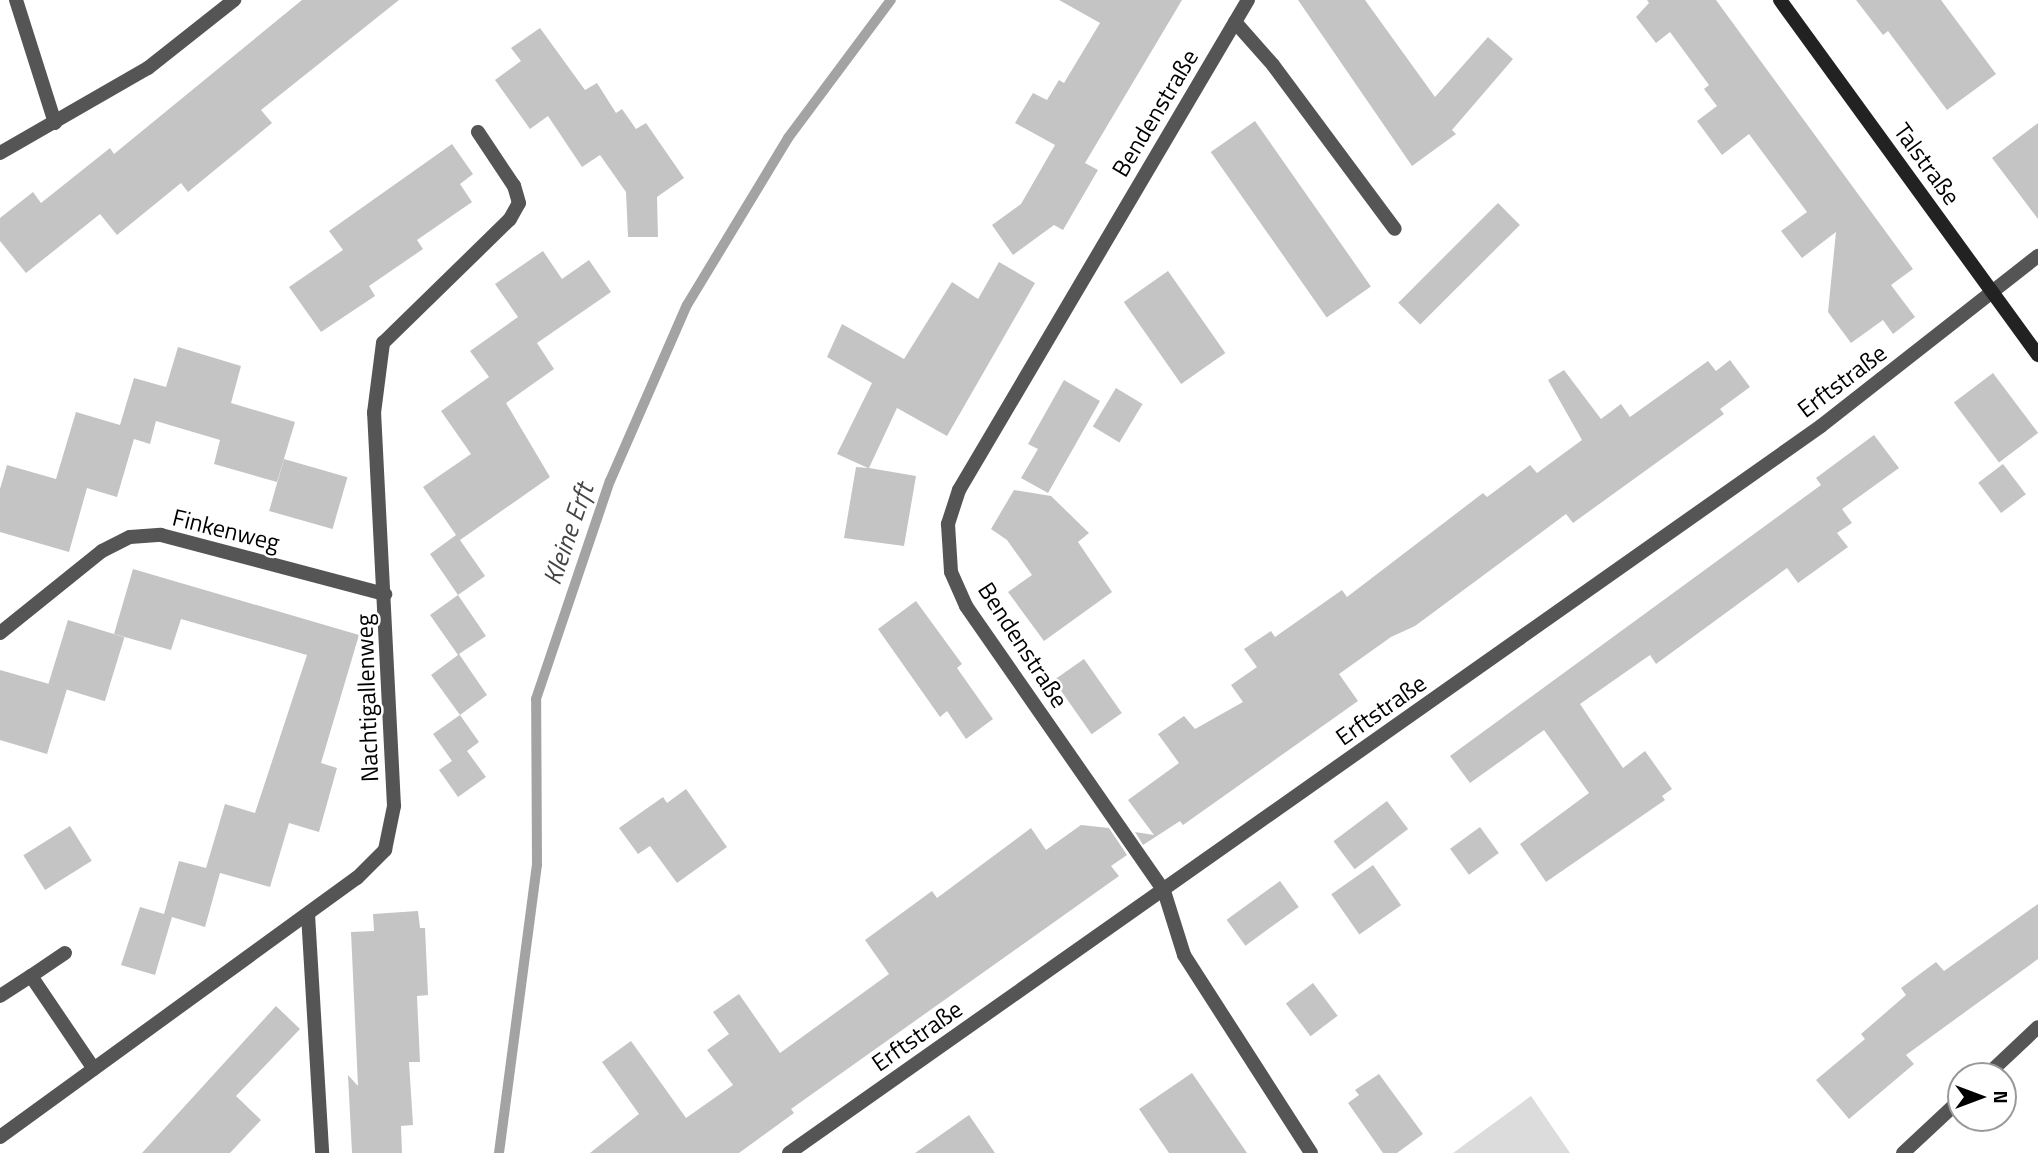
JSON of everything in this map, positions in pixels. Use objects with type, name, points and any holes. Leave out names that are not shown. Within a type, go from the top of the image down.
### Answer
[{"type":"street","points":[[16,0],[55,123]]},
{"type":"street","points":[[0,153],[148,68],[234,0]]},
{"type":"street","name":"Bendenstraße","points":[[1248,0],[959,489],[948,524],[951,572],[966,606],[1164,891],[1184,956],[1311,1153]]},
{"type":"street","name":"Talstraße","points":[[1780,0],[2038,355]]},
{"type":"street","points":[[1235,22],[1273,65],[1395,229]]},
{"type":"street","name":"Nachtigallenweg","points":[[0,1137],[357,878],[385,850],[394,806],[374,413],[383,343],[510,219],[519,204],[514,186],[478,132]]},
{"type":"street","name":"Erftstraße","points":[[789,1153],[1821,426],[2038,256]]},
{"type":"street","name":"Finkenweg","points":[[0,633],[102,551],[130,537],[161,535],[385,594]]},
{"type":"street","points":[[308,914],[321,1153]]},
{"type":"street","points":[[0,996],[65,953]]},
{"type":"street","points":[[31,976],[94,1069]]},
{"type":"street","points":[[2001,1062],[2038,1027]]},
{"type":"street","points":[[1903,1153],[1947,1112]]},
{"type":"shaded area","points":[[1531,1096],[1570,1153],[1453,1153]]},
{"type":"building","points":[[302,0],[399,0],[261,110],[272,123],[188,192],[181,183],[117,235],[100,214],[26,273],[0,241],[0,218],[33,192],[41,203],[110,148],[114,154]]},
{"type":"building","points":[[1059,0],[1182,0],[1085,163],[1098,170],[1063,230],[1054,225],[1013,255],[992,225],[1021,204],[1055,145],[1015,123],[1033,93],[1047,100],[1059,80],[1064,83],[1100,23]]},
{"type":"building","points":[[1298,0],[1365,0],[1435,97],[1488,37],[1513,59],[1452,130],[1456,134],[1412,166]]},
{"type":"building","points":[[1647,0],[1716,0],[1913,269],[1891,285],[1915,317],[1893,334],[1883,320],[1851,343],[1828,312],[1836,232],[1802,258],[1781,231],[1807,212],[1749,134],[1722,155],[1697,121],[1717,106],[1704,89],[1709,85],[1670,32],[1656,43],[1636,17],[1649,3]]},
{"type":"building","points":[[1856,0],[1941,0],[1996,74],[1947,110],[1888,31],[1883,35]]},
{"type":"building","points":[[540,28],[585,90],[597,83],[616,113],[622,109],[636,129],[646,123],[684,178],[657,197],[658,237],[628,237],[626,192],[600,155],[582,167],[548,116],[530,129],[495,80],[521,61],[511,48]]},
{"type":"building","points":[[1255,121],[1371,286],[1327,317],[1211,152]]},
{"type":"building","points":[[2038,123],[2038,219],[1992,158]]},
{"type":"building","points":[[452,144],[473,174],[460,184],[472,202],[417,240],[423,249],[369,286],[375,296],[321,332],[289,287],[343,250],[329,231]]},
{"type":"building","points":[[1498,203],[1520,225],[1420,325],[1398,303]]},
{"type":"building","points":[[543,251],[562,279],[589,260],[611,292],[537,343],[554,369],[506,403],[550,477],[460,540],[485,576],[458,595],[430,554],[456,535],[423,487],[471,454],[441,411],[489,377],[470,351],[518,317],[495,284]]},
{"type":"building","points":[[999,262],[1035,283],[947,436],[897,408],[869,468],[916,476],[904,546],[844,538],[856,467],[868,468],[837,454],[872,383],[827,357],[842,324],[904,359],[952,282],[978,299]]},
{"type":"building","points":[[1168,271],[1225,353],[1181,384],[1124,302]]},
{"type":"building","points":[[178,347],[241,366],[231,403],[295,422],[277,482],[214,464],[220,440],[156,421],[150,444],[134,439],[117,497],[87,488],[69,552],[0,532],[0,489],[7,465],[56,479],[76,412],[120,425],[134,378],[166,387]]},
{"type":"building","points":[[1730,360],[1750,387],[1720,409],[1724,414],[1573,523],[1566,514],[1415,626],[1391,637],[1339,674],[1358,701],[1183,825],[1180,821],[1143,845],[1135,832],[1154,835],[1128,800],[1179,763],[1158,734],[1184,716],[1195,729],[1243,702],[1231,685],[1257,667],[1244,649],[1271,631],[1275,637],[1342,590],[1347,597],[1483,493],[1487,497],[1530,465],[1537,473],[1582,440],[1548,380],[1564,370],[1601,419],[1621,404],[1630,417],[1708,361],[1716,371]]},
{"type":"building","points":[[1993,373],[2038,433],[1999,462],[1954,402]]},
{"type":"building","points":[[1064,380],[1100,401],[1048,493],[1021,478],[1038,449],[1028,444]]},
{"type":"building","points":[[1116,388],[1143,404],[1119,443],[1093,427]]},
{"type":"building","points":[[1874,435],[1899,468],[1842,509],[1852,523],[1837,533],[1848,547],[1798,583],[1787,568],[1656,664],[1650,655],[1580,704],[1623,768],[1645,751],[1672,789],[1662,796],[1665,800],[1546,882],[1520,844],[1589,793],[1544,730],[1470,783],[1450,756],[1821,485],[1816,478]]},
{"type":"building","points":[[284,459],[347,477],[333,529],[269,511]]},
{"type":"building","points":[[2003,464],[2026,494],[2001,513],[1978,483]]},
{"type":"building","points":[[1014,490],[1051,496],[1089,533],[1078,542],[1112,592],[1044,641],[1008,592],[1032,575],[1007,540],[991,529]]},
{"type":"building","points":[[133,569],[359,635],[321,763],[337,768],[319,832],[289,823],[270,887],[220,873],[205,927],[172,917],[155,975],[121,965],[140,907],[164,914],[179,861],[206,868],[225,804],[255,813],[307,655],[181,619],[171,650],[114,634]]},
{"type":"building","points":[[458,595],[486,636],[459,654],[487,695],[460,715],[431,675],[458,655],[430,615]]},
{"type":"building","points":[[916,601],[962,664],[957,668],[993,719],[966,739],[947,711],[940,717],[878,629]]},
{"type":"building","points":[[68,620],[124,637],[105,701],[48,684]]},
{"type":"building","points":[[1084,659],[1122,713],[1092,734],[1054,680]]},
{"type":"building","points":[[0,670],[67,689],[47,754],[0,740]]},
{"type":"building","points":[[460,715],[479,742],[467,751],[486,777],[458,797],[439,770],[452,761],[433,734]]},
{"type":"building","points":[[686,789],[727,847],[677,883],[650,846],[638,854],[619,828],[663,797],[667,803]]},
{"type":"building","points":[[1387,801],[1408,829],[1355,869],[1333,841]]},
{"type":"building","points":[[1081,825],[1109,828],[1127,855],[1111,866],[1119,876],[791,1109],[794,1113],[739,1153],[590,1153],[639,1114],[602,1062],[631,1041],[686,1118],[733,1085],[707,1050],[729,1034],[713,1012],[739,994],[780,1053],[889,974],[865,940],[932,891],[937,898],[1031,828],[1046,850]]},
{"type":"building","points":[[70,826],[92,861],[45,890],[23,855]]},
{"type":"building","points":[[1480,827],[1499,853],[1469,875],[1450,849]]},
{"type":"building","points":[[1373,865],[1401,905],[1359,934],[1331,894]]},
{"type":"building","points":[[1280,881],[1299,907],[1245,946],[1227,920]]},
{"type":"building","points":[[2038,904],[2038,959],[1906,1055],[1914,1064],[1849,1119],[1816,1080],[1865,1039],[1861,1034],[1906,995],[1901,988],[1936,962],[1944,971]]},
{"type":"building","points":[[418,911],[420,928],[425,928],[428,995],[417,996],[420,1062],[409,1062],[413,1125],[401,1126],[402,1153],[352,1153],[348,1075],[358,1086],[351,932],[374,931],[373,914]]},
{"type":"building","points":[[1313,983],[1338,1016],[1311,1036],[1286,1003]]},
{"type":"building","points":[[276,1006],[300,1029],[236,1096],[261,1120],[230,1153],[142,1153]]},
{"type":"building","points":[[1192,1073],[1247,1153],[1169,1153],[1139,1109]]},
{"type":"building","points":[[1379,1074],[1423,1134],[1397,1153],[1383,1153],[1348,1103],[1359,1095],[1355,1090]]},
{"type":"building","points":[[969,1115],[995,1153],[915,1153]]},
{"type":"waterway","name":"Kleine Erft","points":[[499,1153],[537,865],[536,699],[610,481],[687,305],[788,138],[891,0]]}]
